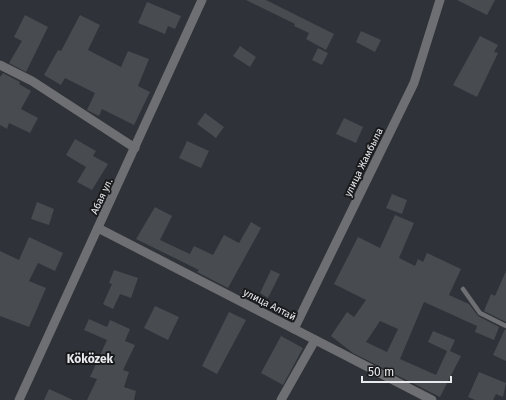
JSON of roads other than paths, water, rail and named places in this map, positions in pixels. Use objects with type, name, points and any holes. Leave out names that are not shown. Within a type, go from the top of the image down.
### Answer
[{"type":"street","name":"Абая ул.","points":[[19,400],[202,0]]},
{"type":"street","name":"улица Жамбыла","points":[[294,330],[414,83],[440,0]]},
{"type":"street","points":[[0,65],[32,81],[135,148]]},
{"type":"street","name":"улица Алтай","points":[[98,228],[432,400]]},
{"type":"street","points":[[282,400],[315,340]]},
{"type":"lane","points":[[463,289],[480,312],[506,326]]},
{"type":"district","name":"Köközek","points":[[90,359]]}]
